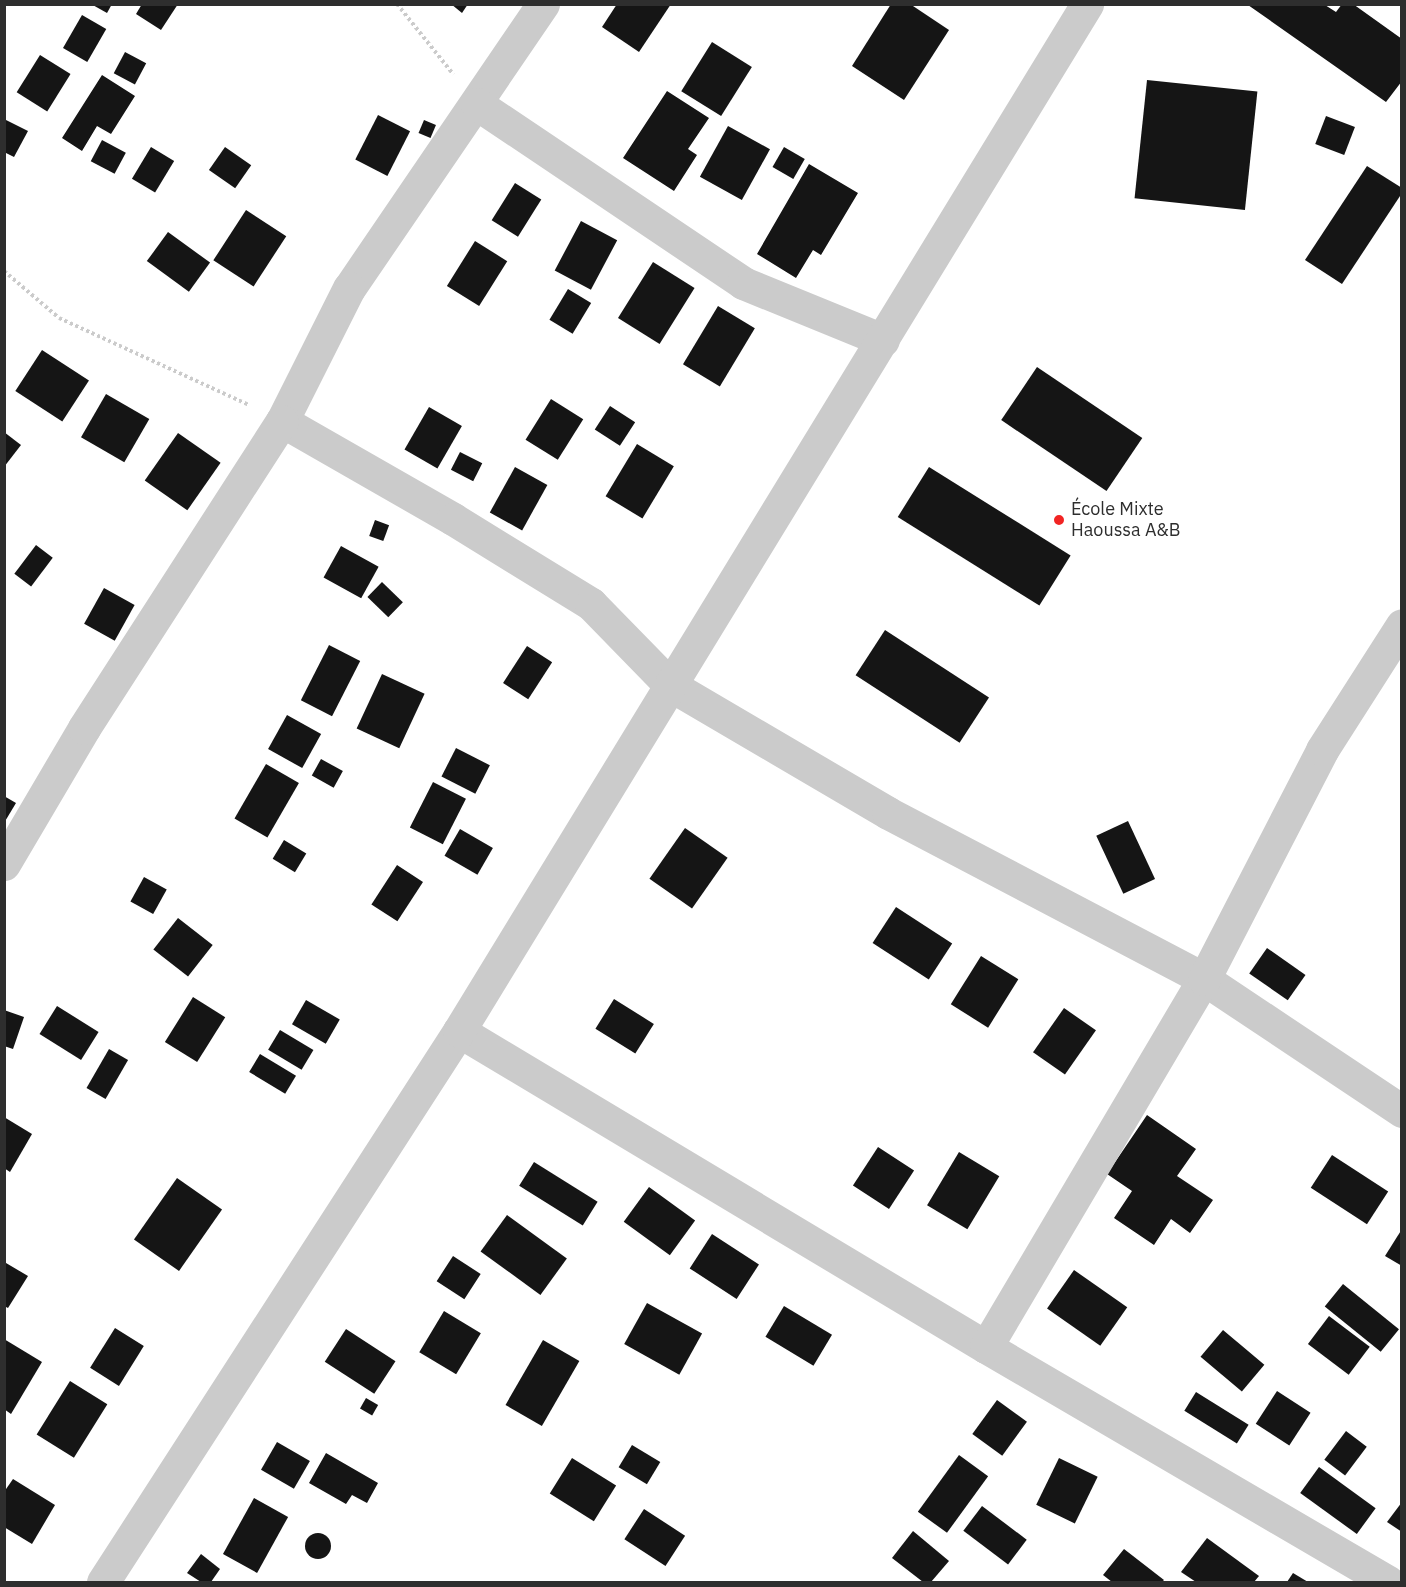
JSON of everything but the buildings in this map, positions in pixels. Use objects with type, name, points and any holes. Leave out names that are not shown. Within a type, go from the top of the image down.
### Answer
[{"type":"street","points":[[4,864],[84,728],[282,420],[349,288],[477,104],[543,4]]},
{"type":"street","points":[[103,1582],[459,1031],[1088,4]]},
{"type":"street","points":[[477,104],[743,283],[883,340]]},
{"type":"street","points":[[282,420],[453,519],[591,604],[670,686],[888,813],[1204,979],[1401,1111]]},
{"type":"street","points":[[986,1347],[1204,979],[1322,750],[1401,625]]},
{"type":"street","points":[[459,1031],[986,1347],[1388,1582]]},
{"type":"path","points":[[397,4],[477,104]]},
{"type":"path","points":[[4,271],[59,318],[282,420]]},
{"type":"place","name":"École Mixte Haoussa A&B","points":[[1059,520]]}]
